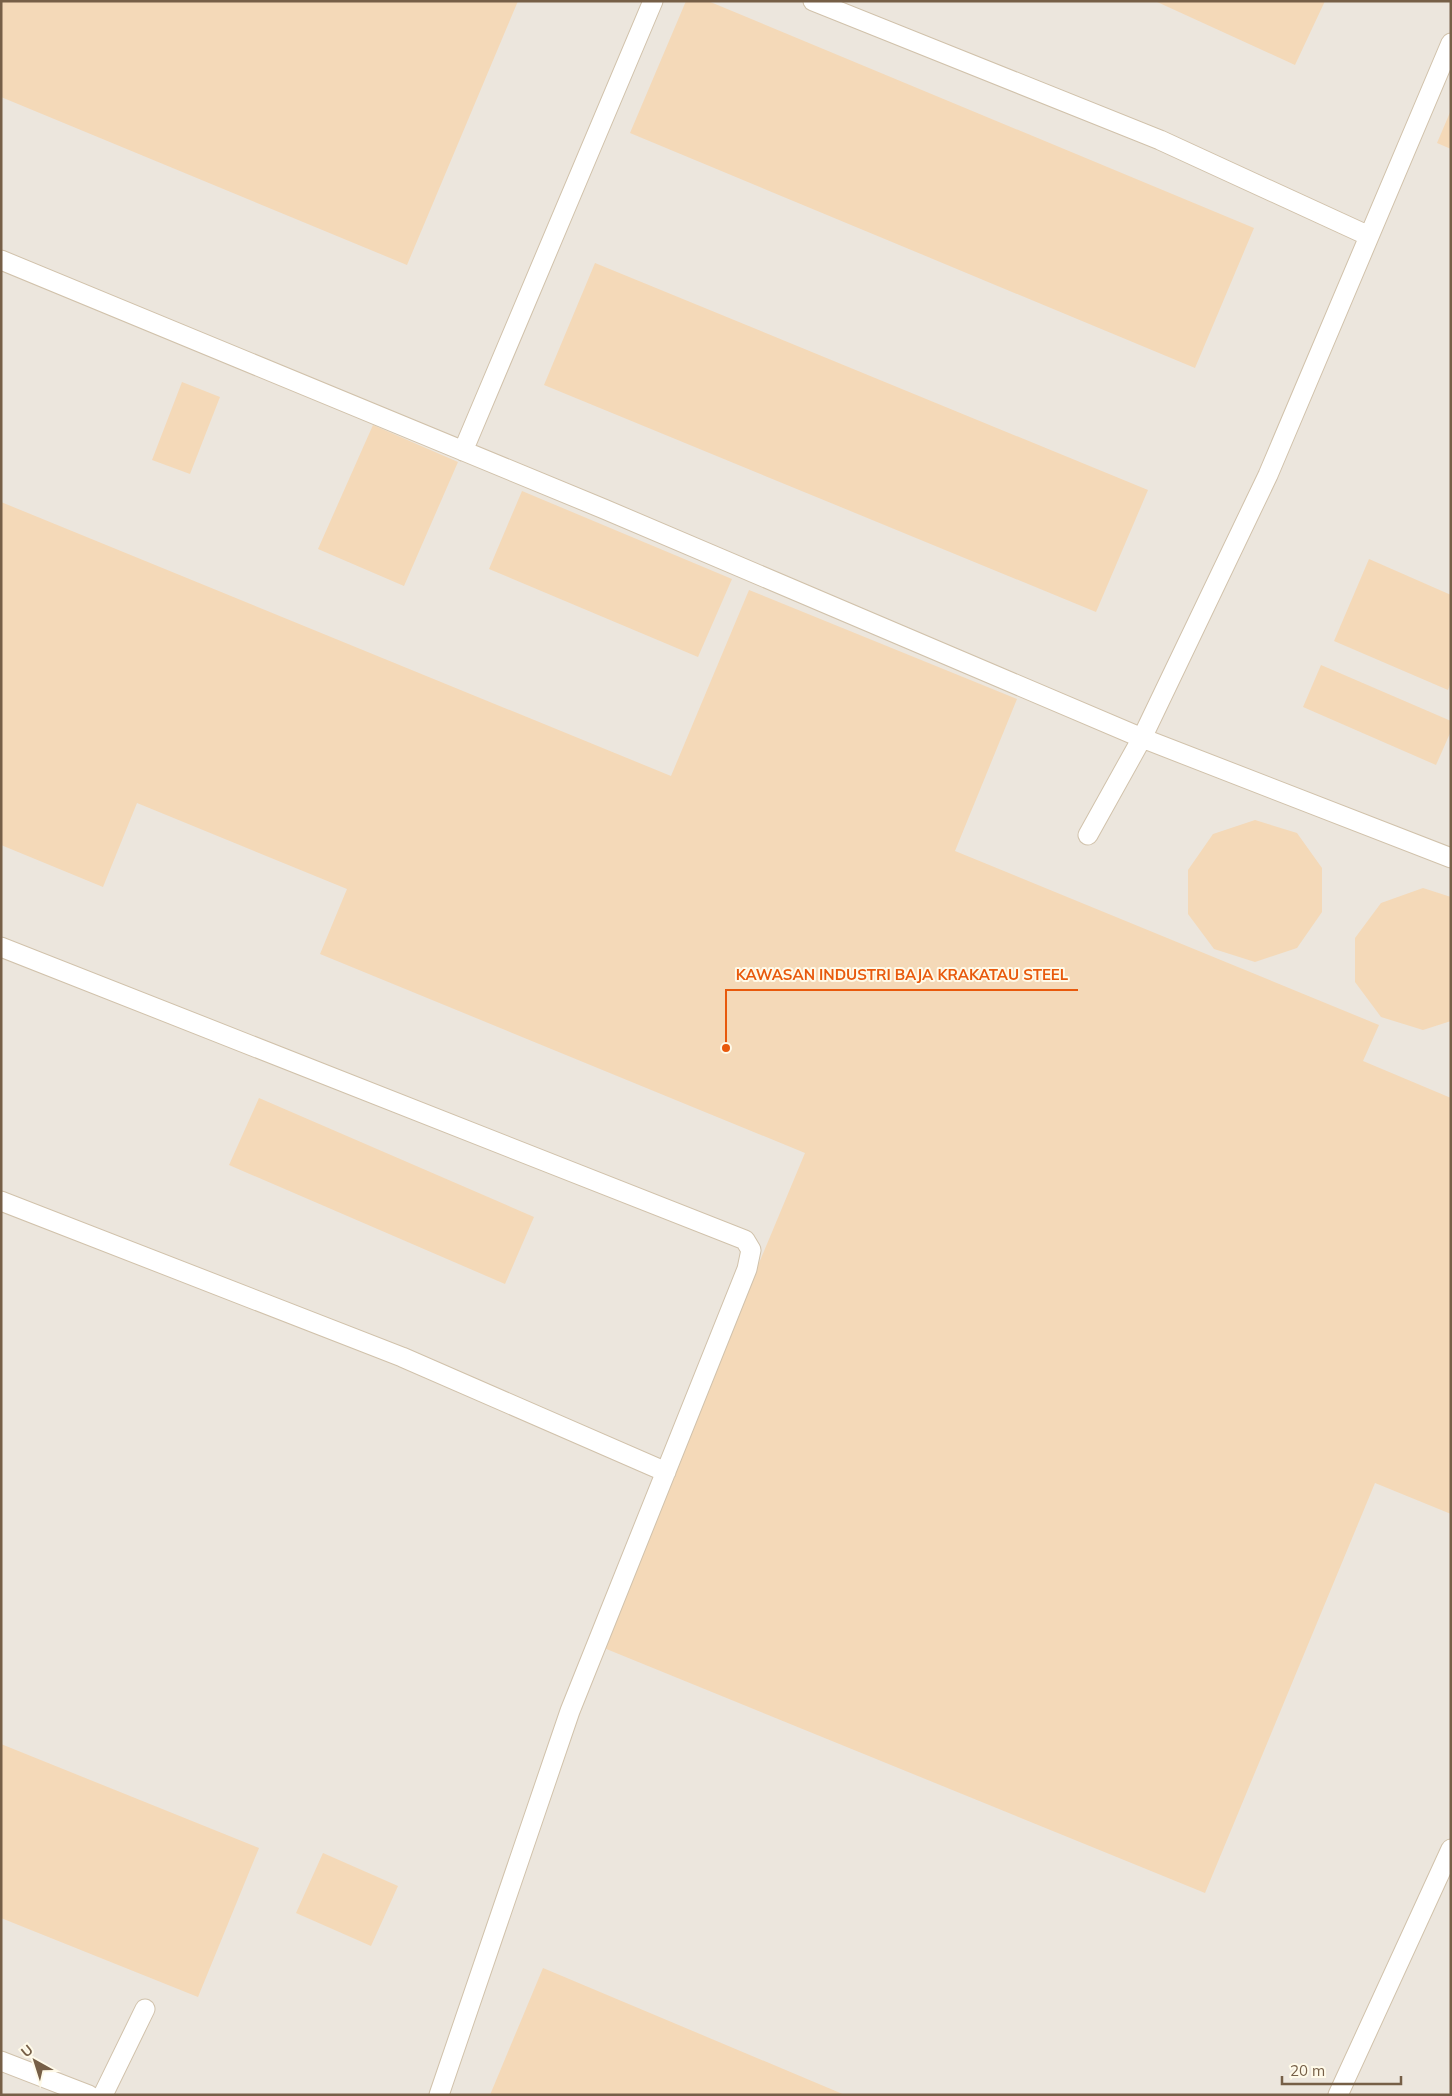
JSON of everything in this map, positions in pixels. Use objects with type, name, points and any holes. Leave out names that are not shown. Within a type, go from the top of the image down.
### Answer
[{"type":"lane","points":[[464,451],[653,1]]},
{"type":"lane","points":[[812,1],[1160,140],[1369,236]]},
{"type":"lane","points":[[1088,835],[1142,738],[1268,475],[1451,43]]},
{"type":"lane","points":[[1,260],[464,451],[1142,738],[1451,858]]},
{"type":"lane","points":[[1,947],[745,1240],[751,1250],[747,1269],[570,1711],[439,2095]]},
{"type":"lane","points":[[1,1201],[402,1356],[666,1472]]},
{"type":"lane","points":[[1338,2095],[1451,1849]]},
{"type":"lane","points":[[103,2095],[145,2009]]},
{"type":"lane","points":[[1,2061],[89,2095]]},
{"type":"shaded area","points":[[1,1],[1451,1],[1451,2095],[1,2095]]},
{"type":"building","points":[[1,1],[518,1],[407,265],[1,97]]},
{"type":"building","points":[[686,1],[708,1],[1254,228],[1195,368],[630,133]]},
{"type":"building","points":[[1155,1],[1325,1],[1295,65]]},
{"type":"building","points":[[1451,110],[1451,149],[1437,143]]},
{"type":"building","points":[[595,263],[1148,490],[1096,612],[544,385]]},
{"type":"building","points":[[182,382],[220,397],[190,474],[152,460]]},
{"type":"building","points":[[373,425],[458,462],[404,586],[318,549]]},
{"type":"building","points":[[522,491],[732,579],[698,657],[489,569]]},
{"type":"building","points":[[1,502],[671,776],[749,590],[1017,699],[955,851],[1379,1025],[1363,1061],[1451,1098],[1451,1514],[1375,1483],[1205,1893],[599,1646],[805,1153],[320,954],[347,889],[137,803],[103,887],[1,845]]},
{"type":"building","points":[[1369,559],[1451,595],[1451,682],[1448,690],[1334,641]]},
{"type":"building","points":[[1321,665],[1451,721],[1451,731],[1436,765],[1303,707]]},
{"type":"building","points":[[1255,820],[1297,833],[1322,868],[1322,912],[1297,948],[1255,962],[1214,949],[1188,914],[1188,870],[1213,834]]},
{"type":"building","points":[[1423,888],[1451,897],[1451,1021],[1423,1030],[1381,1017],[1355,982],[1355,938],[1381,903]]},
{"type":"building","points":[[259,1098],[534,1217],[505,1284],[229,1165]]},
{"type":"building","points":[[1,1744],[259,1848],[198,1997],[1,1918]]},
{"type":"building","points":[[323,1853],[398,1886],[371,1946],[296,1913]]},
{"type":"building","points":[[543,1968],[845,2095],[490,2095]]},
{"type":"place","name":"KAWASAN INDUSTRI BAJA KRAKATAU STEEL","points":[[726,1048]]}]
